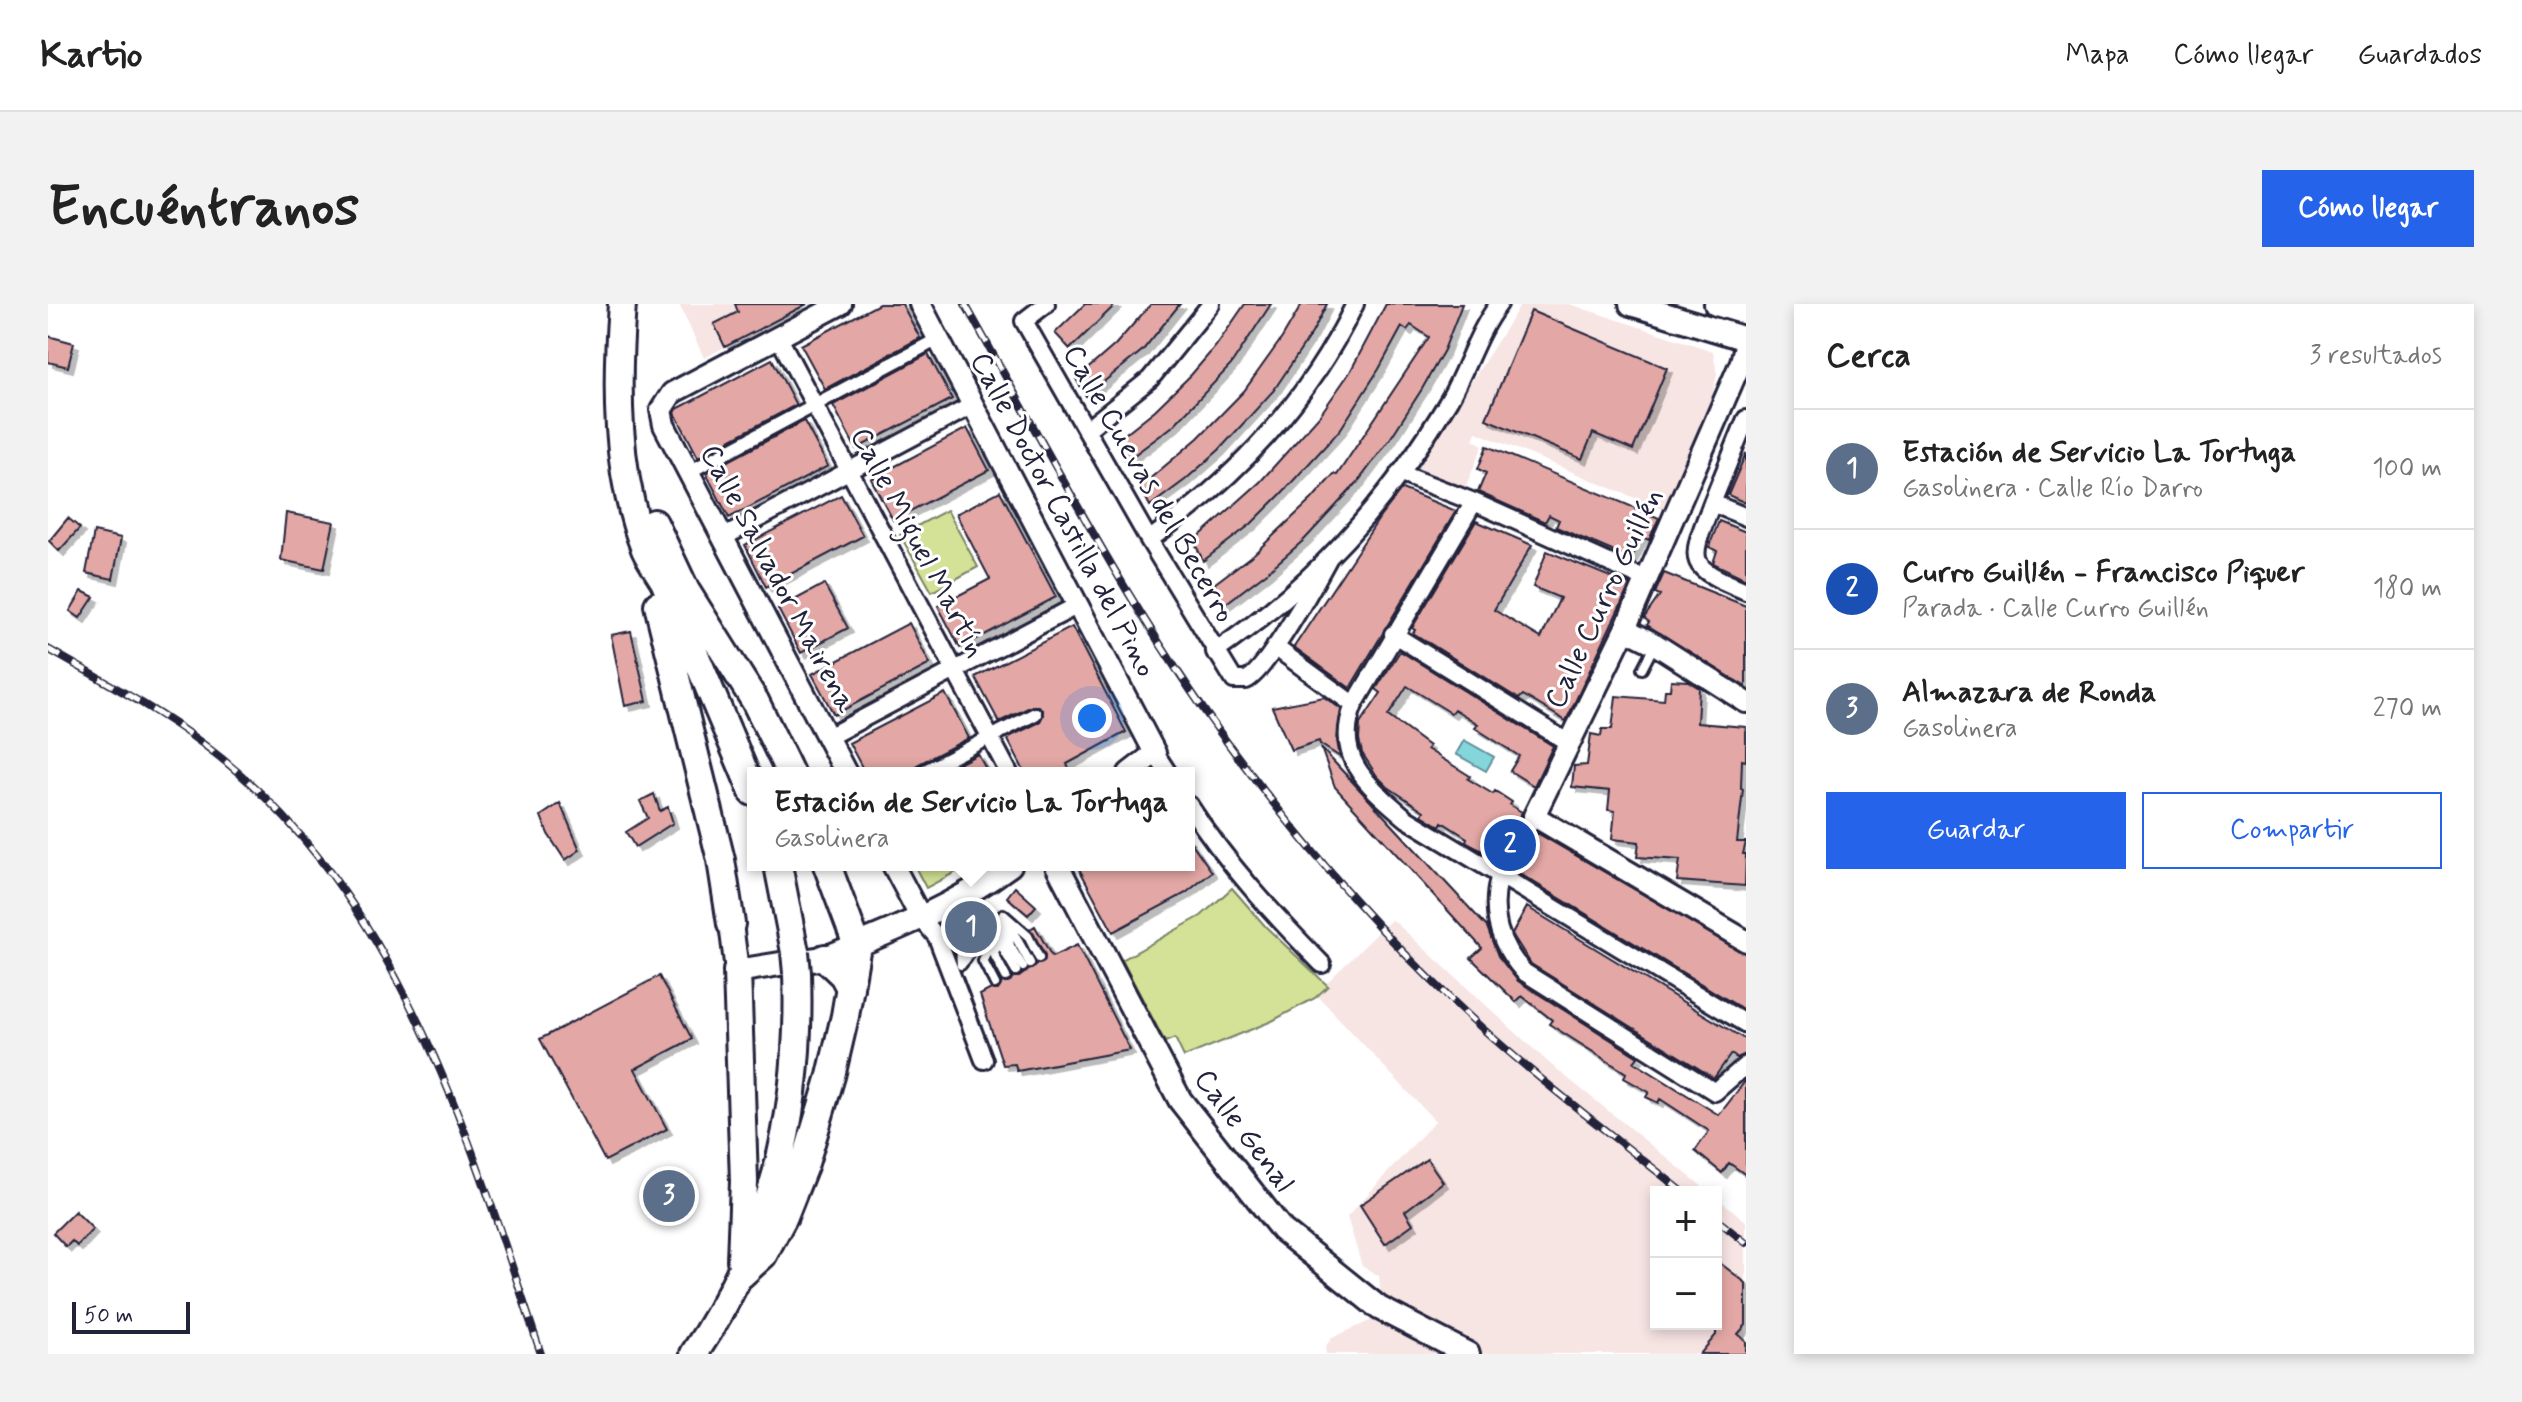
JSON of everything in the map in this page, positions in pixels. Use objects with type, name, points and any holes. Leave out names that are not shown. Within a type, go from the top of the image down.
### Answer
[{"type":"main road","points":[[622,304],[619,390],[623,456],[721,860],[737,971],[744,1181],[741,1275]]},
{"type":"main road","points":[[639,304],[635,402],[642,468],[664,581]]},
{"type":"main road","points":[[1631,304],[1745,342]]},
{"type":"main road","points":[[1716,304],[1746,313]]},
{"type":"main road","points":[[654,523],[686,591],[755,701],[787,767]]},
{"type":"main road","points":[[646,551],[664,581],[747,778]]},
{"type":"main road","points":[[694,1354],[741,1275],[768,1208],[788,1116],[796,1058],[801,961],[779,871]]},
{"type":"main road","points":[[741,1275],[763,1255],[790,1203],[831,1076],[857,945],[829,871]]},
{"type":"main road","points":[[737,971],[801,961],[857,945],[921,918],[1002,871]]},
{"type":"main road","name":"Calle Genal","points":[[1060,871],[1180,1100],[1282,1230],[1379,1308],[1468,1354]]},
{"type":"main road","points":[[801,961],[843,975],[850,988]]},
{"type":"street","points":[[779,338],[841,304]]},
{"type":"street","name":"Calle Doctor Castilla del Pino","points":[[920,304],[1155,753]]},
{"type":"street","name":"Calle Cuevas del Becerro","points":[[1046,304],[1024,321],[1215,652],[1291,595],[1361,524],[1450,399],[1489,317],[1499,304]]},
{"type":"street","points":[[1086,430],[1150,379],[1211,304]]},
{"type":"street","points":[[1149,540],[1207,497],[1253,453],[1305,392],[1327,359],[1355,304]]},
{"type":"street","name":"Calle Miguel Martín","points":[[779,338],[1006,767]]},
{"type":"street","name":"Calle Salvador Mairena","points":[[779,338],[672,393],[661,410],[664,425],[843,767]]},
{"type":"street","points":[[689,472],[938,339]]},
{"type":"street","name":"Calle Curro Guillén","points":[[1500,876],[1534,816],[1625,629],[1745,342]]},
{"type":"street","points":[[724,537],[973,405]]},
{"type":"street","points":[[1746,419],[1695,553],[1700,569],[1746,591]]},
{"type":"street","points":[[1399,473],[1474,502],[1647,580]]},
{"type":"street","points":[[1474,502],[1393,634],[1354,705],[1349,716],[1347,739],[1354,766],[1366,784],[1407,819],[1746,1024]]},
{"type":"street","points":[[1712,503],[1746,517]]},
{"type":"street","points":[[1215,652],[1234,680],[1246,680],[1256,673],[1328,559]]},
{"type":"street","points":[[828,737],[1078,605]]},
{"type":"street","points":[[1625,629],[1655,644],[1746,702]]},
{"type":"street","points":[[1393,634],[1569,743]]},
{"type":"street","points":[[1275,647],[1354,705]]},
{"type":"street","points":[[932,767],[1035,714]]},
{"type":"street","points":[[1137,767],[1155,753],[1164,767]]},
{"type":"street","points":[[1195,815],[1259,900],[1322,964]]},
{"type":"street","points":[[1534,816],[1746,941]]},
{"type":"street","points":[[896,871],[921,918],[937,937],[984,1060]]},
{"type":"street","points":[[1500,876],[1497,912],[1500,937],[1508,954],[1524,972],[1715,1092],[1746,1065]]},
{"type":"lane","points":[[1642,669],[1655,644]]},
{"type":"lane","points":[[961,965],[969,957],[981,918],[976,908]]},
{"type":"lane","points":[[1003,914],[1028,936],[1039,958]]},
{"type":"lane","points":[[1003,914],[1010,946],[1023,967]]},
{"type":"lane","points":[[1003,914],[994,954],[1006,977]]},
{"type":"lane","points":[[995,984],[983,961],[1003,914]]},
{"type":"shaded area","points":[[679,304],[787,304],[791,313],[704,358]]},
{"type":"shaded area","points":[[1521,304],[1569,304],[1713,351],[1717,374],[1713,393],[1664,510],[1476,432],[1473,440],[1483,445],[1465,488],[1416,469]]},
{"type":"shaded area","points":[[1392,919],[1549,1063],[1702,1186],[1650,1186],[1650,1330],[1722,1330],[1722,1202],[1746,1221],[1746,1354],[1326,1354],[1325,1347],[1332,1338],[1374,1319],[1382,1308],[1379,1276],[1362,1266],[1347,1217],[1435,1121],[1317,995],[1312,997]]},
{"type":"green space","points":[[947,510],[978,567],[932,592],[900,535]]},
{"type":"green space","points":[[917,871],[958,871],[926,888]]},
{"type":"green space","points":[[1232,888],[1266,927],[1328,986],[1315,998],[1272,1021],[1184,1057],[1175,1038],[1165,1042],[1122,960],[1201,916]]},
{"type":"water","points":[[1464,740],[1494,757],[1486,771],[1456,754]]},
{"type":"building","points":[[735,304],[807,304],[725,347],[714,324],[738,312]]},
{"type":"building","points":[[879,304],[902,304],[920,338],[825,389],[801,345]]},
{"type":"building","points":[[1085,304],[1116,304],[1070,349],[1055,333]]},
{"type":"building","points":[[1151,304],[1180,304],[1143,350],[1086,396],[1076,379],[1115,345]]},
{"type":"building","points":[[1245,304],[1271,304],[1231,365],[1173,426],[1126,461],[1116,441],[1155,410],[1191,375]]},
{"type":"building","points":[[1302,304],[1327,304],[1312,333],[1274,390],[1219,450],[1150,506],[1140,487],[1198,438],[1244,391]]},
{"type":"building","points":[[1386,304],[1462,304],[1444,350],[1422,389],[1357,483],[1305,539],[1225,604],[1214,584],[1255,553],[1334,474],[1337,475],[1429,337],[1411,325],[1407,330],[1402,327],[1340,430],[1281,494],[1251,524],[1203,561],[1194,541],[1260,482],[1320,415],[1350,372]]},
{"type":"building","points":[[1531,311],[1667,368],[1633,450],[1593,433],[1582,459],[1486,419]]},
{"type":"building","points":[[48,336],[74,343],[68,367],[48,362]]},
{"type":"building","points":[[928,354],[952,399],[856,449],[833,405]]},
{"type":"building","points":[[772,359],[796,405],[698,457],[675,413],[677,409]]},
{"type":"building","points":[[804,421],[828,466],[729,518],[706,473]]},
{"type":"building","points":[[967,428],[989,470],[893,520],[871,479]]},
{"type":"building","points":[[1487,446],[1659,518],[1649,540],[1642,537],[1631,559],[1556,527],[1559,520],[1549,515],[1545,522],[1478,492],[1486,473],[1478,469]]},
{"type":"building","points":[[1746,453],[1746,503],[1728,495]]},
{"type":"building","points":[[1402,489],[1456,511],[1350,688],[1294,647]]},
{"type":"building","points":[[1000,491],[1056,597],[960,648],[938,606],[990,579],[956,514]]},
{"type":"building","points":[[841,495],[863,536],[766,587],[745,545]]},
{"type":"building","points":[[286,513],[334,522],[324,569],[281,560]]},
{"type":"building","points":[[68,518],[80,528],[59,551],[49,541]]},
{"type":"building","points":[[1476,521],[1532,545],[1494,610],[1541,638],[1560,598],[1533,587],[1547,551],[1630,585],[1566,721],[1523,695],[1519,699],[1413,633],[1415,630],[1412,628]]},
{"type":"building","points":[[1719,521],[1746,532],[1746,579],[1713,563],[1717,551],[1709,547]]},
{"type":"building","points":[[94,532],[121,538],[113,579],[86,573]]},
{"type":"building","points":[[1664,573],[1746,606],[1746,687],[1647,625],[1649,622],[1644,618],[1660,595],[1655,593]]},
{"type":"building","points":[[824,584],[848,628],[801,653],[778,609]]},
{"type":"building","points":[[82,591],[94,597],[80,618],[70,611]]},
{"type":"building","points":[[909,623],[930,664],[834,715],[812,674]]},
{"type":"building","points":[[1072,627],[1126,732],[1067,764],[1068,767],[1022,767],[1007,738],[1040,722],[1043,711],[1039,706],[1032,706],[999,722],[975,677]]},
{"type":"building","points":[[631,631],[647,701],[625,706],[611,635]]},
{"type":"building","points":[[1400,651],[1553,746],[1534,786],[1510,771],[1519,756],[1475,728],[1478,724],[1454,709],[1451,713],[1407,686],[1388,716],[1429,746],[1427,749],[1470,776],[1468,779],[1493,794],[1495,791],[1522,812],[1497,856],[1484,848],[1482,851],[1442,822],[1440,826],[1422,815],[1424,811],[1377,776],[1362,753],[1360,724],[1381,693],[1376,689]]},
{"type":"building","points":[[1671,680],[1688,681],[1699,688],[1697,723],[1746,727],[1746,761],[1742,760],[1743,789],[1737,842],[1746,842],[1743,854],[1746,854],[1745,886],[1677,881],[1680,860],[1637,857],[1639,842],[1612,839],[1615,811],[1608,810],[1610,791],[1572,787],[1574,766],[1587,765],[1591,734],[1601,736],[1602,729],[1612,729],[1616,696],[1664,700]]},
{"type":"building","points":[[945,693],[969,738],[916,767],[862,767],[849,743]]},
{"type":"building","points":[[1324,697],[1341,709],[1337,741],[1340,757],[1319,741],[1291,750],[1272,707]]},
{"type":"building","points":[[1321,748],[1487,927],[1498,956],[1518,981],[1638,1057],[1634,1062],[1719,1115],[1746,1080],[1746,1175],[1729,1163],[1722,1173],[1695,1151],[1709,1131],[1660,1099],[1658,1103],[1646,1097],[1649,1092],[1624,1078],[1626,1073],[1549,1024],[1552,1020],[1522,996],[1516,1002],[1471,958],[1482,948],[1335,787]]},
{"type":"building","points":[[978,754],[985,767],[953,767]]},
{"type":"building","points":[[654,794],[660,811],[668,807],[673,823],[635,847],[626,832],[648,818],[640,801]]},
{"type":"building","points":[[560,803],[580,850],[565,860],[548,834],[541,816]]},
{"type":"building","points":[[1537,833],[1746,954],[1746,1011],[1517,872],[1519,861]]},
{"type":"building","points":[[1195,848],[1212,872],[1186,893],[1113,932],[1080,871],[1195,871]]},
{"type":"building","points":[[1015,887],[1036,906],[1028,915],[1007,897]]},
{"type":"building","points":[[1527,907],[1746,1040],[1746,1054],[1737,1058],[1731,1054],[1714,1078],[1531,964],[1512,934]]},
{"type":"building","points":[[1035,926],[1052,957],[1077,945],[1130,1050],[1017,1071],[1015,1064],[1003,1065],[980,995],[991,989],[998,990],[1002,982],[1008,983],[1013,977],[1019,977],[1044,962],[1045,955],[1030,929]]},
{"type":"building","points":[[659,976],[692,1039],[635,1069],[667,1129],[605,1161],[540,1039]]},
{"type":"building","points":[[1427,1159],[1443,1182],[1405,1211],[1413,1224],[1385,1244],[1360,1205]]},
{"type":"building","points":[[75,1211],[93,1229],[77,1246],[72,1241],[66,1247],[53,1233]]},
{"type":"building","points":[[1722,1265],[1746,1283],[1746,1325],[1738,1334],[1746,1341],[1746,1354],[1700,1354],[1716,1335],[1716,1330],[1722,1330]]},
{"type":"railway","points":[[965,304],[1136,606],[1213,722],[1301,837],[1401,950],[1482,1028],[1676,1186]]},
{"type":"railway","points":[[48,649],[147,706],[203,744],[271,803],[328,870],[376,943],[418,1021],[485,1186],[541,1354]]},
{"type":"railway","points":[[1722,1224],[1746,1243]]},
{"type":"place","name":"Curro Guillén - Francisco Piquer","points":[[1510,845]]},
{"type":"place","name":"Estación de Servicio La Tortuga","points":[[971,927]]},
{"type":"place","name":"Almazara de Ronda","points":[[669,1196]]}]
